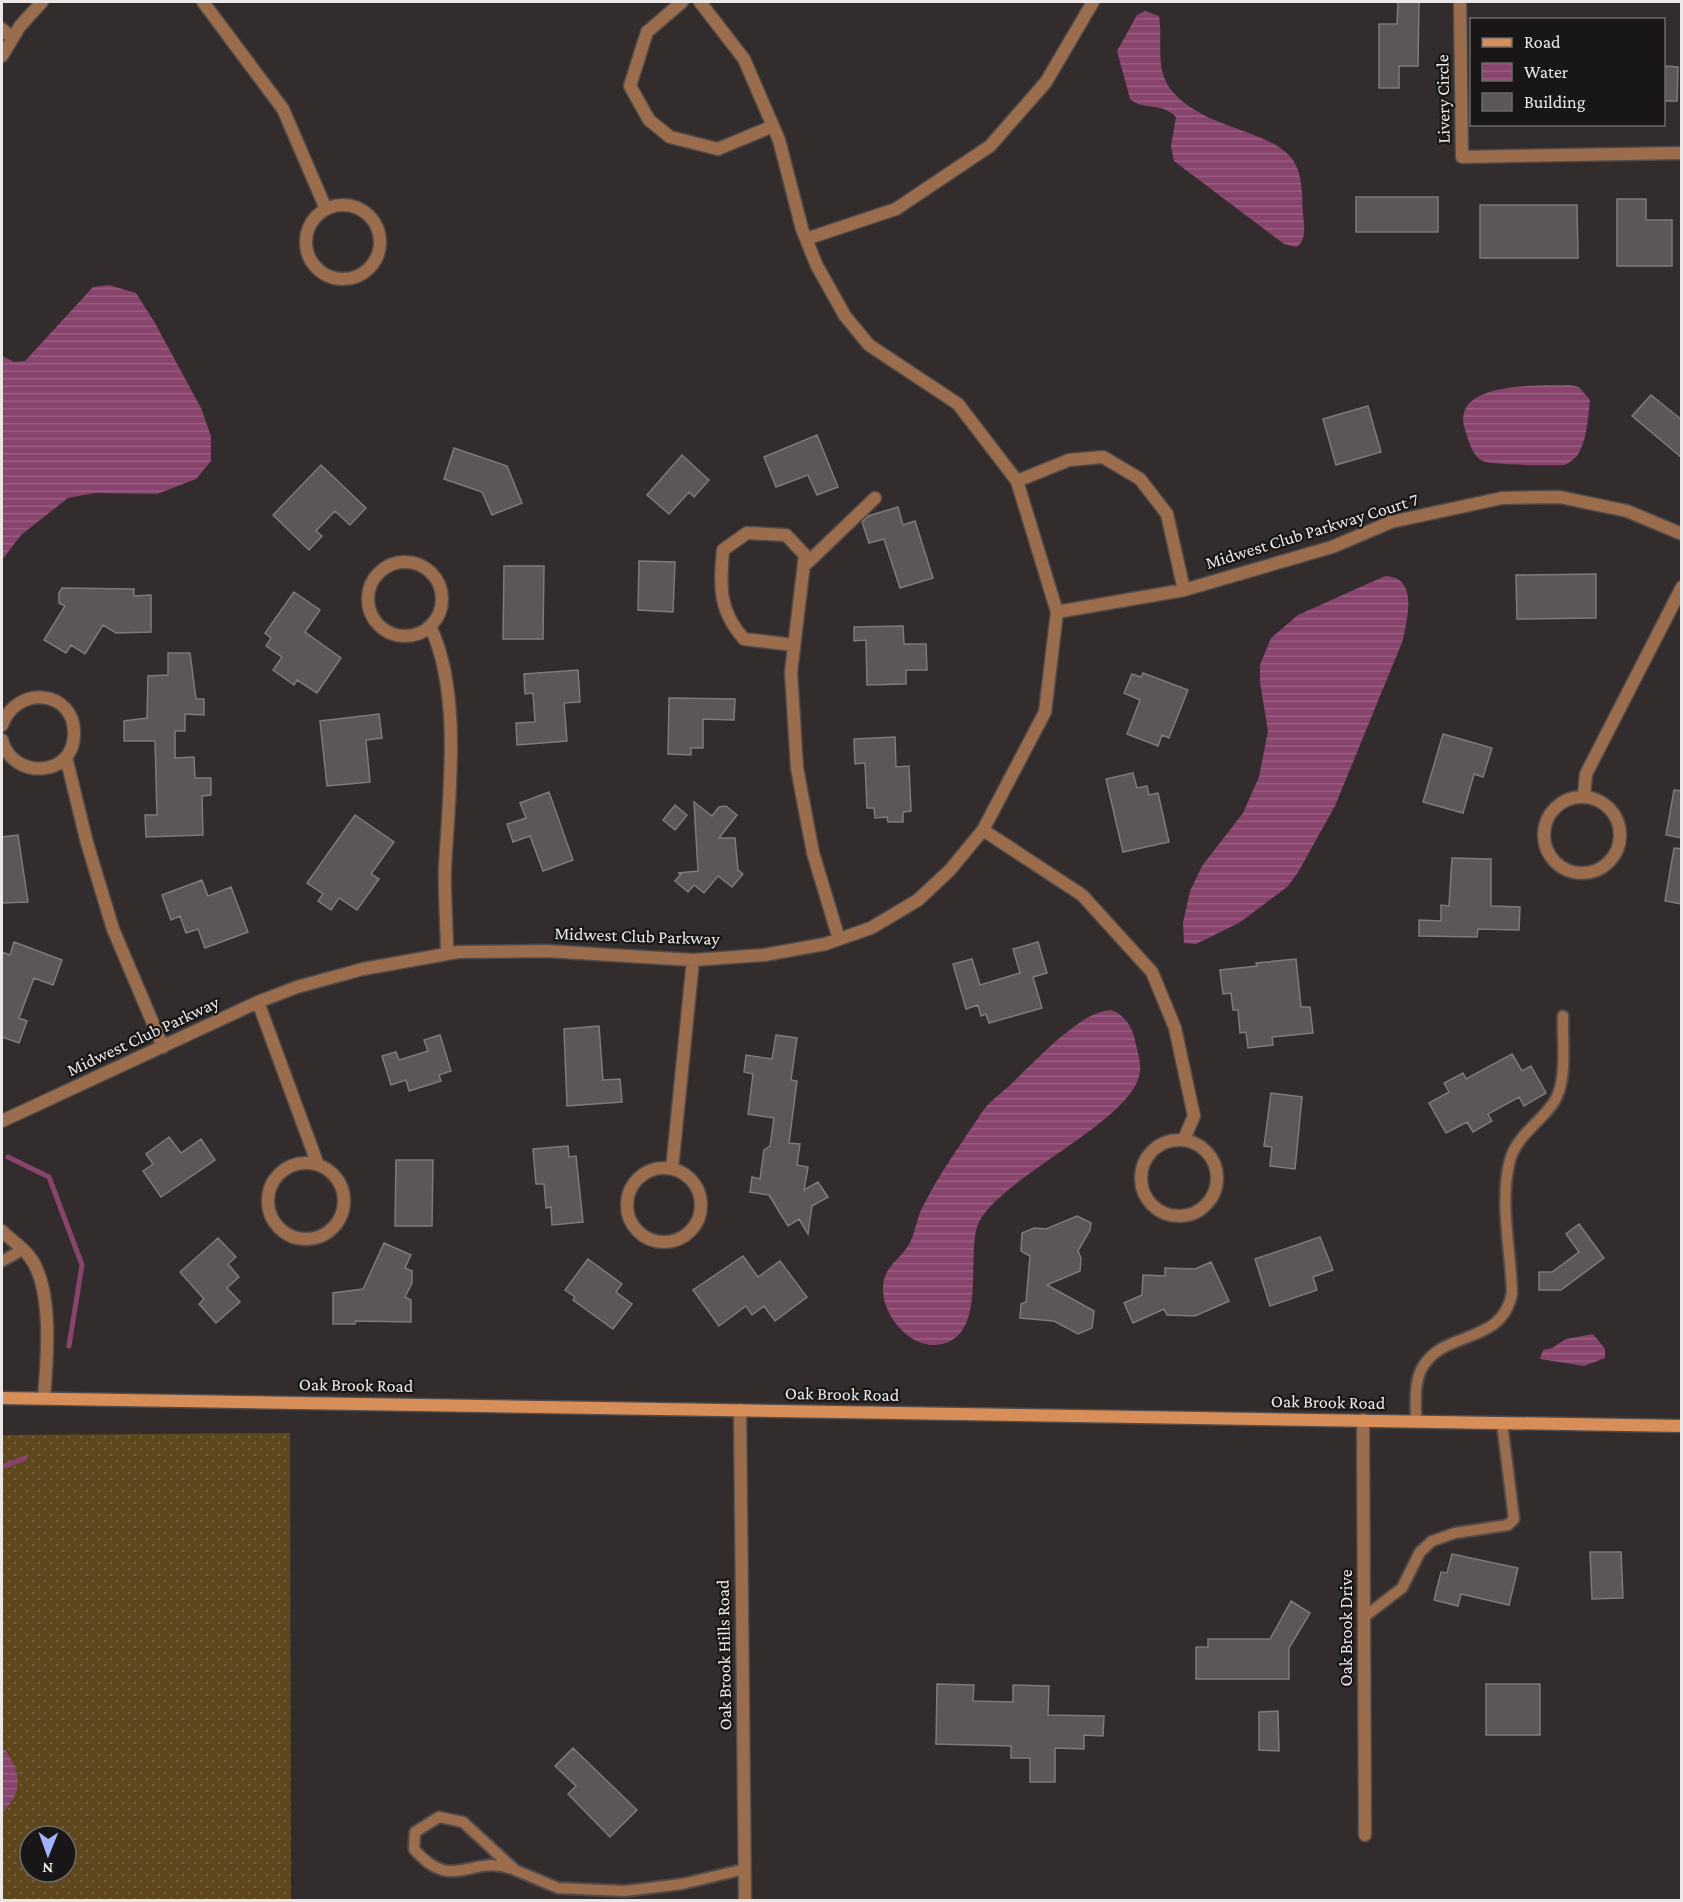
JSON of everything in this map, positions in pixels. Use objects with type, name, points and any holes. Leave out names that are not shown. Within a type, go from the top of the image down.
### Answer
[{"type":"main road","name":"Oak Brook Road","points":[[2,1398],[1682,1426]]},
{"type":"street","points":[[2,56],[12,38],[42,2]]},
{"type":"street","points":[[203,2],[283,108],[326,209]]},
{"type":"street","points":[[682,2],[647,32],[630,86],[648,120],[670,138],[717,149],[773,126]]},
{"type":"street","name":"Midwest Club Parkway","points":[[2,1121],[258,1002],[297,987],[363,969],[447,954],[546,951],[693,960],[764,955],[839,939],[871,928],[918,900],[950,870],[983,830],[1046,712],[1057,612],[1017,481],[958,404],[869,345],[845,316],[817,266],[806,239],[773,126],[744,59],[700,2]]},
{"type":"street","points":[[806,239],[896,209],[990,146],[1046,82],[1093,2]]},
{"type":"street","name":"Livery Circle","points":[[1460,2],[1462,157],[1682,153]]},
{"type":"street","points":[[2,29],[12,38]]},
{"type":"street","points":[[349,205],[370,216],[376,225],[380,248],[376,260],[359,276],[346,279],[328,275],[313,264],[307,252],[308,227],[315,216],[326,209],[349,205]]},
{"type":"street","points":[[1017,481],[1069,460],[1103,457],[1140,479],[1167,514],[1184,590]]},
{"type":"street","name":"Midwest Club Parkway Court 7","points":[[1057,612],[1184,590],[1332,547],[1391,522],[1502,498],[1560,497],[1627,511],[1682,534]]},
{"type":"street","points":[[804,566],[874,498]]},
{"type":"street","points":[[794,645],[744,639],[729,622],[720,586],[723,550],[747,533],[786,535],[805,555],[791,672],[797,768],[813,853],[839,939]]},
{"type":"street","points":[[406,562],[429,571],[437,580],[442,592],[442,604],[438,616],[430,626],[408,636],[396,635],[376,623],[367,600],[371,583],[382,569],[406,562]]},
{"type":"street","points":[[1584,796],[1586,774],[1682,586]]},
{"type":"street","points":[[430,626],[441,649],[452,771],[445,869],[447,954]]},
{"type":"street","points":[[2,724],[7,712],[15,703],[27,698],[51,699],[62,706],[74,725],[72,747],[66,757],[45,769],[32,770],[21,766],[11,759],[2,740]]},
{"type":"street","points":[[66,757],[87,843],[112,929],[162,1047]]},
{"type":"street","points":[[1584,796],[1596,798],[1616,815],[1621,840],[1609,863],[1598,870],[1585,873],[1572,872],[1556,863],[1545,848],[1543,835],[1551,811],[1571,797],[1584,796]]},
{"type":"street","points":[[983,830],[1082,895],[1152,972],[1175,1028],[1194,1116],[1184,1139]]},
{"type":"street","points":[[672,1169],[693,960]]},
{"type":"street","points":[[258,1002],[318,1165],[336,1178],[344,1199],[343,1210],[332,1229],[311,1239],[300,1239],[288,1235],[274,1222],[268,1205],[269,1192],[282,1171],[306,1163],[318,1165]]},
{"type":"street","points":[[1184,1139],[1196,1143],[1211,1156],[1218,1175],[1217,1188],[1211,1200],[1202,1209],[1190,1215],[1176,1216],[1154,1207],[1142,1189],[1140,1178],[1146,1157],[1153,1149],[1162,1143],[1184,1139]]},
{"type":"street","points":[[672,1169],[683,1173],[693,1182],[702,1205],[693,1228],[672,1241],[659,1242],[638,1231],[628,1210],[628,1199],[632,1188],[649,1172],[672,1169]]},
{"type":"street","points":[[2,1231],[30,1257],[42,1290],[47,1326],[44,1398]]},
{"type":"street","name":"Oak Brook Hills Road","points":[[740,1410],[745,1900]]},
{"type":"street","name":"Oak Brook Drive","points":[[1363,1420],[1365,1835]]},
{"type":"lane","points":[[1416,1421],[1420,1371],[1431,1355],[1446,1345],[1493,1326],[1504,1317],[1510,1306],[1512,1293],[1507,1192],[1510,1161],[1515,1145],[1554,1101],[1561,1082],[1563,1016]]},
{"type":"lane","points":[[2,1261],[22,1250]]},
{"type":"lane","points":[[1364,1617],[1402,1588],[1420,1552],[1432,1541],[1455,1533],[1508,1525],[1514,1519],[1502,1423]]},
{"type":"lane","points":[[514,1870],[463,1822],[438,1817],[415,1832],[414,1849],[428,1866],[451,1873],[482,1866],[514,1870],[558,1888],[625,1891],[682,1884],[745,1869]]},
{"type":"shaded area","points":[[290,1433],[291,1900],[2,1900],[2,1435]]},
{"type":"water","points":[[1145,11],[1159,16],[1162,70],[1169,87],[1182,101],[1216,121],[1268,141],[1282,149],[1293,160],[1300,179],[1304,228],[1304,236],[1297,247],[1284,244],[1174,161],[1171,146],[1176,117],[1164,109],[1141,105],[1130,99],[1117,51],[1137,15]]},
{"type":"water","points":[[109,285],[136,293],[155,323],[201,408],[211,436],[211,461],[196,479],[157,494],[95,493],[68,498],[21,535],[2,560],[2,356],[14,362],[25,361],[93,287]]},
{"type":"water","points":[[1570,385],[1579,387],[1590,400],[1585,438],[1580,452],[1572,461],[1564,465],[1509,464],[1483,461],[1476,456],[1465,430],[1464,414],[1471,402],[1484,394],[1501,389],[1520,386]]},
{"type":"water","points":[[1385,576],[1396,578],[1403,583],[1407,591],[1408,610],[1403,640],[1335,806],[1297,874],[1287,887],[1239,923],[1196,944],[1184,943],[1183,923],[1190,891],[1202,866],[1243,813],[1259,777],[1268,731],[1260,682],[1260,665],[1271,638],[1298,615]]},
{"type":"water","points":[[1111,1010],[1127,1022],[1135,1040],[1140,1071],[1133,1089],[1117,1108],[1095,1127],[1016,1184],[995,1202],[980,1220],[974,1251],[970,1312],[964,1328],[953,1340],[935,1345],[912,1339],[894,1321],[884,1298],[883,1286],[888,1270],[910,1242],[920,1213],[950,1159],[990,1102],[1072,1028],[1092,1015]]},
{"type":"water","points":[[1593,1334],[1605,1349],[1605,1358],[1584,1366],[1540,1359],[1543,1350],[1552,1348],[1566,1339]]},
{"type":"water","points":[[2,1746],[13,1763],[18,1780],[15,1796],[2,1813]]},
{"type":"building","points":[[1398,2],[1419,2],[1418,66],[1399,66],[1399,88],[1379,88],[1379,24],[1397,24]]},
{"type":"building","points":[[1665,66],[1678,67],[1677,101],[1665,101]]},
{"type":"building","points":[[1356,197],[1438,197],[1438,232],[1356,232]]},
{"type":"building","points":[[1617,199],[1646,199],[1646,220],[1672,220],[1672,266],[1617,266]]},
{"type":"building","points":[[1480,205],[1577,205],[1578,258],[1480,258]]},
{"type":"building","points":[[1651,395],[1682,420],[1682,458],[1632,416]]},
{"type":"building","points":[[1368,406],[1381,452],[1336,465],[1323,419]]},
{"type":"building","points":[[817,435],[838,487],[817,495],[808,475],[776,487],[764,457]]},
{"type":"building","points":[[454,448],[507,466],[522,503],[492,515],[482,492],[444,479]]},
{"type":"building","points":[[682,455],[709,480],[694,497],[689,492],[669,514],[647,495]]},
{"type":"building","points":[[321,465],[366,508],[350,525],[335,511],[316,531],[322,536],[309,550],[273,515]]},
{"type":"building","points":[[898,507],[903,525],[915,521],[933,578],[900,588],[884,539],[869,543],[862,522],[868,516]]},
{"type":"building","points":[[639,561],[675,562],[673,612],[638,610]]},
{"type":"building","points":[[504,566],[544,566],[543,639],[503,639]]},
{"type":"building","points":[[1596,574],[1596,618],[1517,619],[1516,575]]},
{"type":"building","points":[[62,588],[134,589],[134,596],[151,595],[151,632],[116,633],[103,625],[85,654],[71,645],[66,653],[44,640],[65,606],[59,603],[59,593]]},
{"type":"building","points":[[294,592],[320,610],[305,632],[341,658],[317,693],[297,680],[294,685],[273,670],[282,657],[266,646],[271,638],[265,633]]},
{"type":"building","points":[[903,626],[904,644],[926,644],[927,670],[906,670],[906,684],[867,685],[866,640],[854,641],[854,627]]},
{"type":"building","points":[[168,653],[190,653],[196,699],[204,699],[204,715],[185,714],[185,731],[175,731],[175,758],[194,757],[195,778],[211,778],[211,795],[202,796],[203,835],[146,837],[145,815],[157,815],[155,741],[124,741],[124,721],[147,718],[148,676],[168,675]]},
{"type":"building","points":[[578,670],[580,702],[564,703],[567,741],[517,745],[516,723],[535,722],[533,693],[525,694],[524,674]]},
{"type":"building","points":[[1143,673],[1188,690],[1169,738],[1162,735],[1158,746],[1127,734],[1140,700],[1124,693],[1132,674],[1141,677]]},
{"type":"building","points":[[669,698],[735,699],[734,720],[703,719],[703,748],[691,748],[691,755],[668,754]]},
{"type":"building","points":[[379,714],[382,738],[366,740],[370,782],[327,786],[320,721]]},
{"type":"building","points":[[1443,734],[1492,748],[1483,777],[1474,774],[1463,813],[1423,802]]},
{"type":"building","points":[[895,737],[896,767],[909,766],[911,811],[903,812],[903,822],[888,822],[887,817],[875,818],[874,808],[867,808],[865,763],[855,764],[854,739]]},
{"type":"building","points":[[1133,773],[1137,788],[1147,786],[1149,795],[1158,793],[1169,842],[1123,852],[1106,779]]},
{"type":"building","points":[[1674,790],[1682,791],[1682,838],[1666,835]]},
{"type":"building","points":[[549,792],[573,860],[543,871],[530,836],[513,842],[507,824],[526,818],[520,803]]},
{"type":"building","points":[[694,802],[712,816],[719,807],[726,806],[737,815],[719,838],[735,838],[738,870],[743,874],[732,887],[718,876],[704,893],[694,885],[688,892],[675,881],[681,874],[678,873],[698,871]]},
{"type":"building","points":[[675,805],[687,815],[675,830],[663,820]]},
{"type":"building","points":[[355,815],[394,842],[371,874],[379,879],[357,910],[339,898],[331,910],[318,901],[323,894],[307,883]]},
{"type":"building","points":[[18,835],[28,902],[2,903],[2,837]]},
{"type":"building","points":[[1674,848],[1682,849],[1682,904],[1665,901]]},
{"type":"building","points":[[1452,858],[1491,859],[1491,906],[1520,907],[1519,930],[1478,929],[1477,937],[1419,936],[1419,920],[1441,921],[1441,905],[1449,906]]},
{"type":"building","points":[[202,880],[208,896],[231,887],[248,932],[205,948],[198,929],[186,933],[180,916],[171,920],[162,895]]},
{"type":"building","points":[[14,942],[62,960],[53,985],[34,978],[19,1018],[27,1021],[19,1043],[2,1037],[2,952],[10,955]]},
{"type":"building","points":[[1038,942],[1047,973],[1033,977],[1042,1008],[989,1023],[986,1014],[981,1016],[978,1005],[966,1009],[953,964],[972,959],[980,985],[1020,973],[1013,949]]},
{"type":"building","points":[[1296,959],[1301,1007],[1310,1007],[1313,1033],[1272,1037],[1273,1045],[1248,1048],[1246,1032],[1240,1033],[1238,1010],[1233,1010],[1231,993],[1223,994],[1220,970]]},
{"type":"building","points":[[599,1026],[603,1080],[620,1079],[622,1102],[567,1106],[564,1029]]},
{"type":"building","points":[[440,1035],[451,1071],[439,1075],[441,1081],[409,1091],[406,1080],[391,1085],[382,1056],[396,1052],[399,1060],[428,1051],[424,1040]]},
{"type":"building","points":[[776,1035],[797,1038],[791,1080],[797,1081],[789,1143],[800,1144],[797,1165],[808,1167],[804,1190],[818,1182],[828,1197],[812,1206],[808,1234],[799,1219],[788,1226],[769,1195],[750,1192],[752,1177],[760,1179],[764,1150],[770,1146],[774,1118],[748,1114],[753,1074],[744,1072],[746,1055],[772,1059]]},
{"type":"building","points":[[1512,1054],[1522,1071],[1531,1066],[1546,1093],[1524,1106],[1519,1097],[1488,1114],[1492,1121],[1473,1132],[1467,1122],[1446,1133],[1429,1103],[1449,1092],[1444,1083],[1463,1073],[1466,1079]]},
{"type":"building","points":[[1271,1093],[1302,1097],[1295,1169],[1270,1166],[1272,1147],[1264,1146]]},
{"type":"building","points":[[169,1137],[181,1153],[201,1139],[215,1160],[161,1197],[143,1171],[153,1164],[146,1154]]},
{"type":"building","points":[[568,1146],[569,1157],[576,1156],[583,1222],[552,1225],[551,1207],[546,1208],[544,1184],[536,1184],[533,1149]]},
{"type":"building","points":[[396,1160],[433,1160],[432,1226],[395,1226]]},
{"type":"building","points":[[1077,1216],[1091,1223],[1090,1230],[1078,1251],[1081,1258],[1080,1271],[1047,1285],[1094,1311],[1092,1328],[1078,1334],[1054,1321],[1020,1318],[1021,1304],[1026,1302],[1030,1256],[1021,1251],[1022,1233],[1034,1228],[1046,1229]]},
{"type":"building","points":[[1579,1224],[1604,1258],[1561,1290],[1539,1290],[1539,1272],[1552,1272],[1579,1252],[1566,1234]]},
{"type":"building","points":[[1320,1237],[1333,1270],[1313,1277],[1317,1290],[1270,1306],[1255,1259]]},
{"type":"building","points":[[218,1238],[236,1257],[228,1264],[239,1277],[227,1288],[240,1302],[216,1323],[199,1304],[204,1299],[180,1272]]},
{"type":"building","points":[[384,1243],[411,1255],[405,1268],[412,1271],[412,1283],[405,1297],[411,1300],[411,1322],[356,1321],[355,1324],[333,1324],[333,1293],[363,1289]]},
{"type":"building","points":[[743,1256],[758,1277],[780,1261],[807,1297],[775,1321],[764,1306],[752,1315],[746,1306],[719,1326],[693,1290]]},
{"type":"building","points":[[588,1259],[622,1284],[616,1292],[632,1304],[613,1329],[573,1300],[575,1297],[565,1290]]},
{"type":"building","points":[[1211,1262],[1229,1301],[1195,1316],[1167,1315],[1164,1309],[1133,1323],[1124,1303],[1142,1295],[1143,1275],[1165,1276],[1165,1268],[1195,1269]]},
{"type":"building","points":[[1590,1552],[1621,1552],[1623,1598],[1592,1599]]},
{"type":"building","points":[[1452,1554],[1518,1568],[1509,1605],[1461,1594],[1458,1606],[1434,1600],[1441,1572],[1447,1573]]},
{"type":"building","points":[[1291,1601],[1310,1613],[1289,1648],[1289,1679],[1196,1679],[1196,1647],[1208,1647],[1208,1639],[1270,1639]]},
{"type":"building","points":[[937,1684],[974,1685],[973,1701],[1013,1702],[1013,1685],[1049,1686],[1048,1715],[1104,1716],[1103,1736],[1084,1735],[1084,1749],[1055,1748],[1055,1782],[1030,1782],[1030,1758],[1011,1758],[1011,1746],[936,1744]]},
{"type":"building","points":[[1486,1684],[1540,1684],[1540,1735],[1486,1735]]},
{"type":"building","points":[[1278,1711],[1279,1751],[1259,1750],[1259,1712]]},
{"type":"building","points":[[573,1748],[637,1810],[610,1837],[568,1794],[576,1786],[555,1766]]},
{"type":"waterway","points":[[8,1157],[49,1177],[82,1265],[69,1346]]},
{"type":"waterway","points":[[2,1467],[25,1458]]}]
